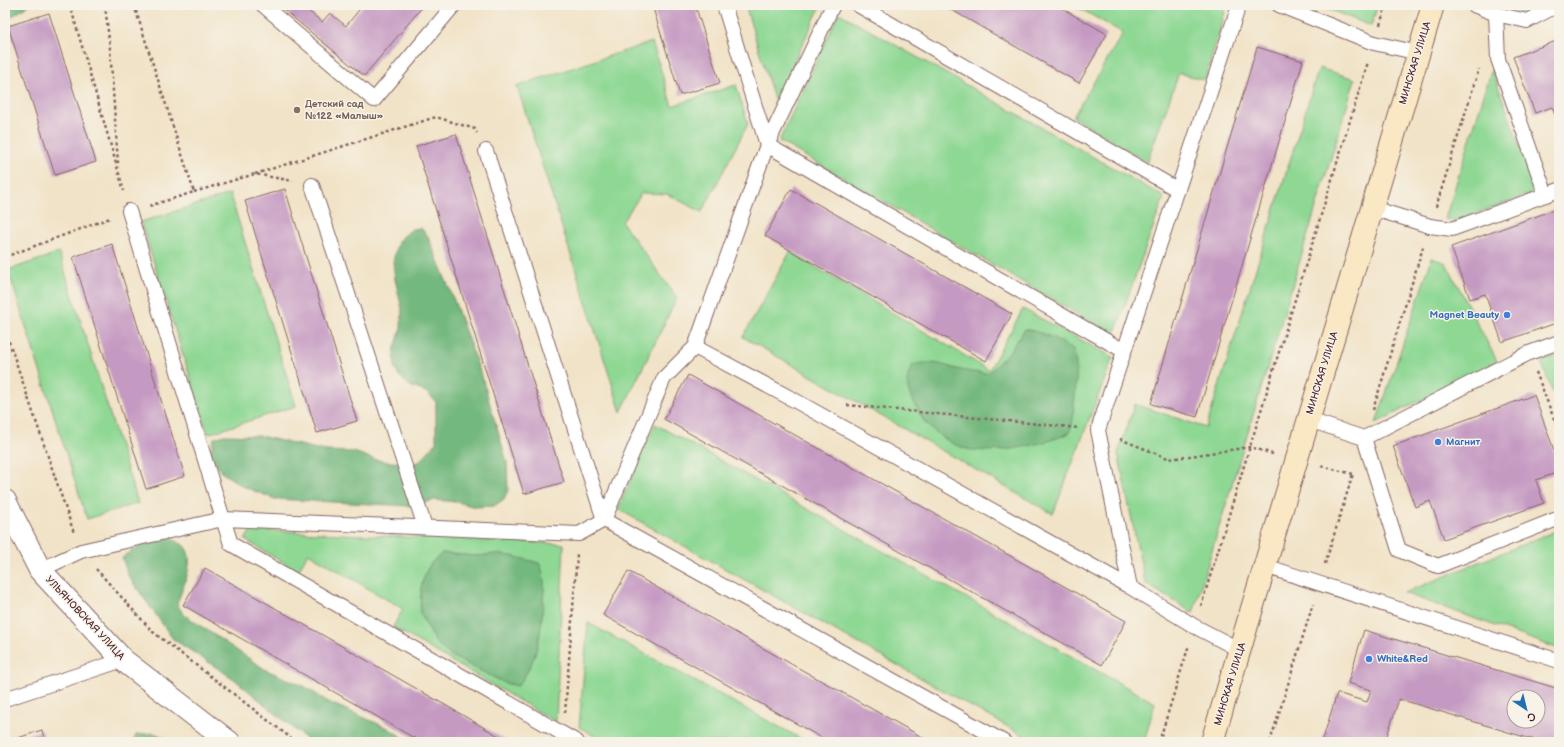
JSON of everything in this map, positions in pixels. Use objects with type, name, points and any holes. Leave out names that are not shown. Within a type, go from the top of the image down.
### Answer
[{"type":"main road","name":"МИНСКАЯ УЛИЦА","points":[[1212,742],[1433,5]]},
{"type":"street","name":"УЛЬЯНОВСКАЯ УЛИЦА","points":[[5,501],[40,570],[123,660],[229,742]]},
{"type":"lane","points":[[263,5],[374,100],[454,5]]},
{"type":"lane","points":[[724,5],[767,145],[1124,351]]},
{"type":"lane","points":[[40,570],[81,551],[223,519],[579,534],[604,520],[664,378],[695,347],[767,145],[833,5]]},
{"type":"lane","points":[[858,5],[1178,190]]},
{"type":"lane","points":[[1130,587],[1098,430],[1239,5]]},
{"type":"lane","points":[[1279,5],[1374,43],[1418,53]]},
{"type":"lane","points":[[1474,5],[1496,14],[1527,21],[1558,5]]},
{"type":"lane","points":[[1372,208],[1430,226],[1452,229],[1552,193],[1498,59],[1496,14]]},
{"type":"lane","points":[[486,150],[604,520],[1004,742]]},
{"type":"lane","points":[[312,185],[425,527]]},
{"type":"lane","points":[[129,211],[231,544],[577,742]]},
{"type":"lane","points":[[1309,420],[1364,438],[1529,353],[1559,342]]},
{"type":"lane","points":[[695,347],[801,404],[1130,587],[1194,626],[1240,650]]},
{"type":"lane","points":[[1364,438],[1399,550],[1438,566],[1557,519]]},
{"type":"lane","points":[[1265,566],[1559,661]]},
{"type":"lane","points":[[5,699],[123,660]]},
{"type":"path","points":[[70,5],[118,168],[129,211]]},
{"type":"path","points":[[105,5],[110,48],[118,168]]},
{"type":"path","points":[[134,5],[194,192]]},
{"type":"path","points":[[1159,742],[1386,5]]},
{"type":"path","points":[[1270,742],[1479,67]]},
{"type":"path","points":[[5,257],[129,211],[255,174],[436,116],[475,129],[486,150]]},
{"type":"path","points":[[255,174],[312,185]]},
{"type":"path","points":[[1529,353],[1559,432]]},
{"type":"path","points":[[841,404],[1098,430],[1170,459],[1250,447],[1353,474]]},
{"type":"path","points":[[563,734],[579,534]]},
{"type":"green space","points":[[5,5],[29,5],[5,21]]},
{"type":"green space","points":[[745,5],[821,5],[775,102]]},
{"type":"green space","points":[[1074,5],[1227,5],[1205,80],[1179,73],[1147,162],[1073,117],[1123,33]]},
{"type":"green space","points":[[1318,5],[1378,5],[1371,26]]},
{"type":"green space","points":[[1510,5],[1542,5],[1526,14],[1509,9]]},
{"type":"green space","points":[[839,13],[1164,197],[1114,335],[779,141]]},
{"type":"green space","points":[[652,42],[672,106],[736,85],[748,124],[702,212],[667,194],[642,193],[622,222],[677,298],[621,412],[517,86]]},
{"type":"green space","points":[[1319,68],[1355,79],[1193,613],[1145,583],[1118,453],[1135,404],[1206,428]]},
{"type":"green space","points":[[1492,69],[1536,192],[1454,221],[1445,219]]},
{"type":"green space","points":[[230,194],[296,406],[208,434],[141,222]]},
{"type":"green space","points":[[421,228],[428,237],[452,295],[482,377],[507,462],[508,490],[504,499],[494,506],[475,507],[458,502],[435,500],[409,506],[275,499],[244,487],[221,472],[210,453],[214,438],[224,435],[260,436],[326,451],[354,452],[373,459],[388,462],[418,463],[436,443],[436,402],[426,392],[410,386],[399,376],[395,368],[394,351],[401,329],[402,309],[395,279],[393,262],[399,240],[412,229]]},
{"type":"green space","points":[[790,252],[989,370],[1023,309],[1113,357],[1053,514],[743,337]]},
{"type":"green space","points":[[59,253],[138,503],[87,519],[8,270]]},
{"type":"green space","points":[[1432,258],[1446,263],[1497,361],[1376,423]]},
{"type":"green space","points":[[1025,329],[1051,337],[1074,350],[1076,384],[1073,419],[1069,433],[1019,448],[979,451],[956,445],[938,434],[924,421],[911,397],[907,382],[913,365],[920,363],[932,363],[964,371],[989,373],[1009,352]]},
{"type":"green space","points":[[1559,355],[1559,408],[1541,362]]},
{"type":"green space","points":[[655,424],[1155,703],[1144,742],[1035,742],[618,509]]},
{"type":"green space","points":[[1559,529],[1559,649],[1404,593],[1558,530]]},
{"type":"green space","points":[[251,530],[564,544],[556,722],[393,627],[403,609],[308,553],[298,571],[245,540]]},
{"type":"green space","points":[[169,537],[183,545],[189,557],[188,573],[177,604],[183,614],[266,670],[304,686],[328,702],[388,728],[410,742],[310,742],[234,679],[173,639],[129,577],[122,558],[137,547]]},
{"type":"green space","points":[[442,553],[477,556],[495,554],[512,556],[539,563],[543,572],[544,592],[539,636],[530,666],[518,686],[505,683],[451,656],[436,643],[420,613],[421,588],[425,574],[431,563]]},
{"type":"green space","points":[[588,623],[807,742],[605,742],[579,727]]},
{"type":"green space","points":[[154,733],[174,742],[133,742],[136,735]]},
{"type":"building","points":[[278,5],[301,5],[322,22],[330,13],[346,26],[363,5],[424,5],[364,76]]},
{"type":"building","points":[[652,5],[695,5],[720,83],[680,95]]},
{"type":"building","points":[[943,5],[1056,5],[1107,34],[1079,83]]},
{"type":"building","points":[[49,13],[96,162],[55,175],[8,26]]},
{"type":"building","points":[[1559,40],[1559,126],[1552,107],[1535,113],[1513,57]]},
{"type":"building","points":[[1257,47],[1303,61],[1197,417],[1151,404]]},
{"type":"building","points":[[456,134],[564,482],[524,494],[416,146]]},
{"type":"building","points":[[285,189],[357,421],[317,433],[245,201]]},
{"type":"building","points":[[791,189],[1012,314],[986,361],[765,236]]},
{"type":"building","points":[[1559,208],[1559,322],[1502,342],[1485,294],[1470,299],[1451,247]]},
{"type":"building","points":[[112,244],[185,476],[146,489],[73,257]]},
{"type":"building","points":[[688,375],[1126,621],[1102,665],[664,419]]},
{"type":"building","points":[[1534,395],[1559,464],[1559,472],[1536,480],[1544,503],[1444,539],[1430,501],[1415,507],[1393,446]]},
{"type":"building","points":[[205,568],[509,742],[421,742],[183,605]]},
{"type":"building","points":[[628,571],[931,742],[829,742],[603,615]]},
{"type":"building","points":[[1364,630],[1559,689],[1559,742],[1541,742],[1399,699],[1385,742],[1322,742],[1337,693],[1367,702],[1371,690],[1348,683]]},
{"type":"building","points":[[42,730],[45,742],[6,742]]},
{"type":"place","name":"Детский сад №122 «Малыш»","points":[[297,110]]},
{"type":"place","name":"Magnet Beauty","points":[[1507,315]]},
{"type":"place","name":"Магнит","points":[[1438,442]]},
{"type":"place","name":"White&Red","points":[[1369,659]]}]
